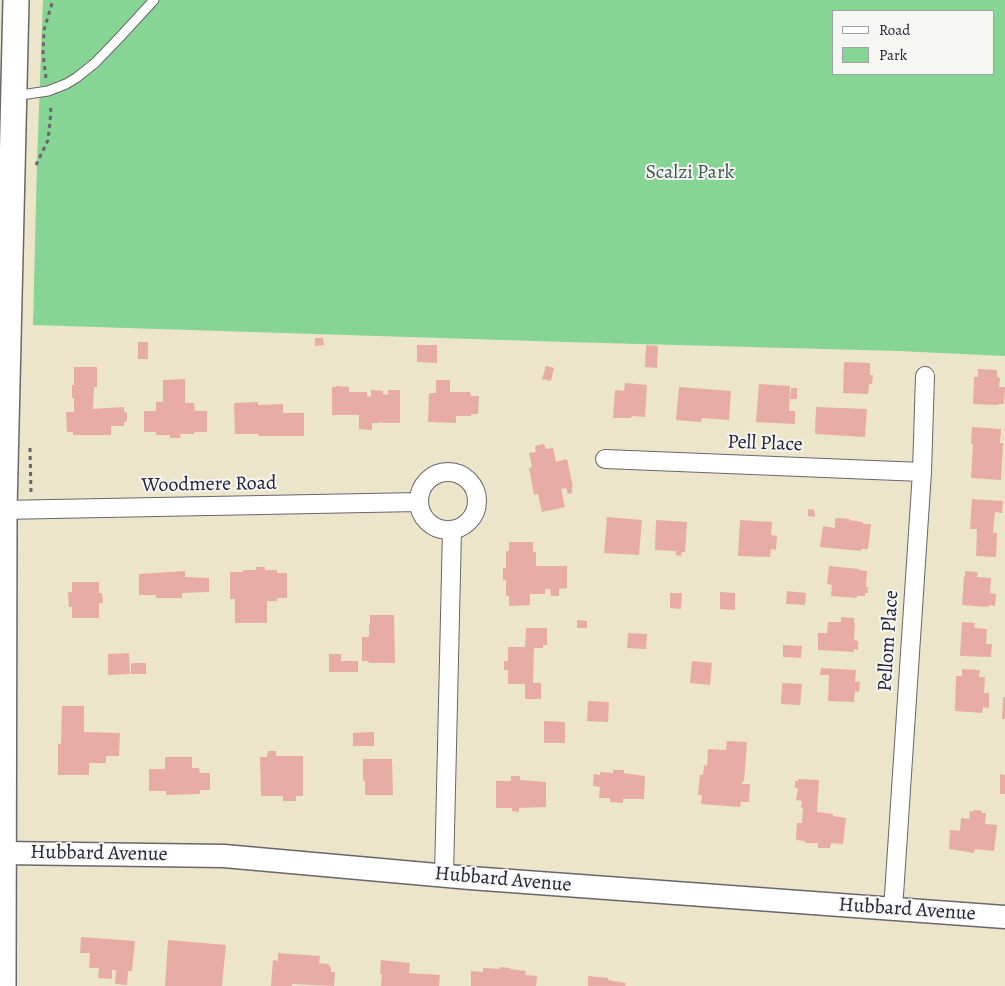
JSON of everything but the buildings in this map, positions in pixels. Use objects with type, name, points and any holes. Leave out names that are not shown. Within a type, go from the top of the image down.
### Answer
[{"type":"main road","points":[[2,975],[2,510],[16,0]]},
{"type":"street","name":"Pellom Place","points":[[892,910],[922,472],[925,376]]},
{"type":"street","name":"Pell Place","points":[[605,459],[922,472]]},
{"type":"street","points":[[452,472],[464,477],[473,486],[477,498],[477,504],[472,517],[468,522],[452,530],[440,529],[429,523],[422,514],[419,502],[421,490],[429,479],[440,473],[452,472]]},
{"type":"street","name":"Woodmere Road","points":[[2,510],[419,502]]},
{"type":"street","points":[[444,875],[452,530]]},
{"type":"street","name":"Hubbard Avenue","points":[[2,853],[224,856],[892,910],[1005,917]]},
{"type":"lane","points":[[14,96],[48,91],[76,78],[95,63],[154,0]]},
{"type":"path","points":[[36,174],[36,165],[48,140],[51,112],[43,54],[44,30],[53,0]]},
{"type":"path","points":[[30,447],[31,509]]},
{"type":"green space","name":"Scalzi Park","points":[[43,0],[1005,0],[1005,356],[898,351],[33,325]]}]
